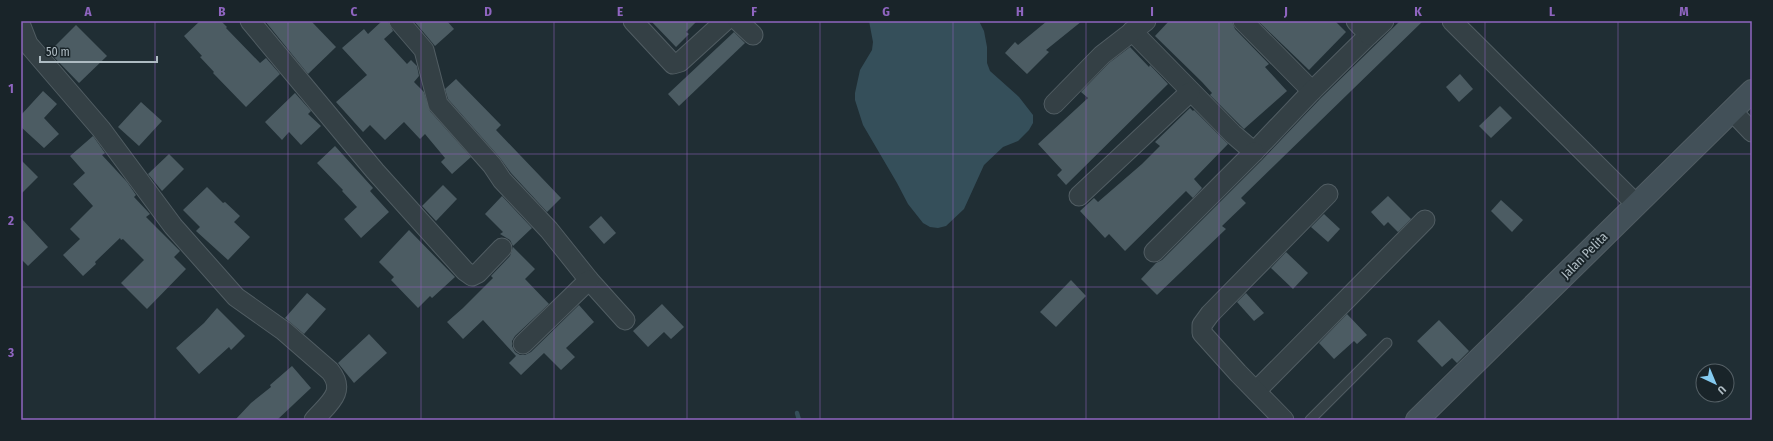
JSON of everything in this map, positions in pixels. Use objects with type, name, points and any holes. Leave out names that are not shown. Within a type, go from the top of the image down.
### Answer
[{"type":"street","points":[[250,21],[375,171],[465,271],[472,276],[478,274],[502,248]]},
{"type":"street","points":[[399,21],[424,50],[438,104],[492,165],[502,180],[548,230],[589,280],[625,320]]},
{"type":"street","points":[[633,21],[673,64],[680,62],[725,21]]},
{"type":"street","points":[[738,21],[753,35]]},
{"type":"street","points":[[1243,21],[1312,91]]},
{"type":"street","points":[[1356,21],[1370,35]]},
{"type":"street","points":[[1154,252],[1254,152],[1312,91],[1384,21]]},
{"type":"street","points":[[1452,21],[1636,204]]},
{"type":"street","points":[[21,26],[28,44],[101,129],[173,226],[236,297],[284,331],[336,378],[338,386],[335,395],[314,420]]},
{"type":"street","points":[[1054,104],[1102,55],[1139,26],[1190,92],[1233,134],[1254,152]]},
{"type":"street","name":"Jalan Pelita","points":[[1417,420],[1752,91]]},
{"type":"street","points":[[1079,196],[1190,92]]},
{"type":"street","points":[[1732,111],[1752,132]]},
{"type":"street","points":[[1284,420],[1202,333],[1202,325],[1223,300],[1328,194]]},
{"type":"street","points":[[1256,392],[1425,220]]},
{"type":"street","points":[[523,344],[589,280]]},
{"type":"lane","points":[[1310,420],[1388,343]]},
{"type":"water","points":[[869,21],[979,21],[984,31],[987,47],[987,63],[990,71],[1019,97],[1033,115],[1033,123],[1029,130],[1018,141],[1003,147],[984,165],[964,209],[946,226],[938,228],[930,227],[923,223],[908,204],[863,125],[855,100],[855,93],[860,70],[872,50],[873,42]]},
{"type":"building","points":[[200,21],[221,21],[260,63],[266,58],[280,74],[246,107],[213,73],[214,72],[200,57],[202,56],[184,36]]},
{"type":"building","points":[[265,21],[311,21],[336,47],[308,74]]},
{"type":"building","points":[[382,21],[388,21],[393,31],[384,39],[407,64],[411,60],[417,66],[419,76],[414,82],[424,92],[430,111],[471,157],[452,174],[441,162],[445,158],[425,134],[420,139],[404,122],[385,140],[370,125],[363,132],[336,102],[367,75],[342,48],[364,29],[368,34]]},
{"type":"building","points":[[414,21],[447,21],[454,29],[435,46]]},
{"type":"building","points":[[651,21],[697,21],[686,32],[689,34],[676,47]]},
{"type":"building","points":[[1047,21],[1082,21],[1046,50],[1049,52],[1027,74],[1005,53],[1015,42],[1018,45]]},
{"type":"building","points":[[1169,21],[1232,21],[1235,29],[1269,64],[1265,67],[1287,91],[1244,129],[1210,95],[1212,93],[1202,82],[1155,36]]},
{"type":"building","points":[[1258,21],[1335,21],[1346,32],[1309,70]]},
{"type":"building","points":[[1400,21],[1423,21],[1241,198],[1246,203],[1222,226],[1226,229],[1157,295],[1141,279],[1156,263],[1162,260],[1262,160],[1320,99]]},
{"type":"building","points":[[76,25],[107,56],[79,83],[49,52]]},
{"type":"building","points":[[734,32],[745,43],[679,106],[668,94]]},
{"type":"building","points":[[1130,47],[1168,84],[1066,185],[1057,175],[1062,170],[1038,144],[1088,98],[1081,92],[1109,63]]},
{"type":"building","points":[[1460,74],[1473,89],[1459,102],[1446,87]]},
{"type":"building","points":[[456,79],[501,125],[496,130],[561,198],[547,212],[511,173],[500,158],[448,99],[445,89]]},
{"type":"building","points":[[43,91],[57,104],[44,118],[59,134],[44,148],[21,127],[21,115]]},
{"type":"building","points":[[295,93],[311,111],[308,114],[321,126],[301,145],[289,132],[282,140],[265,122]]},
{"type":"building","points":[[141,102],[162,121],[139,146],[118,127]]},
{"type":"building","points":[[1500,106],[1512,118],[1491,138],[1479,126]]},
{"type":"building","points":[[1190,108],[1193,111],[1194,110],[1228,144],[1194,179],[1202,188],[1193,198],[1186,191],[1125,251],[1109,234],[1105,238],[1080,211],[1094,198],[1098,202],[1142,164],[1160,146],[1155,142]]},
{"type":"building","points":[[93,136],[105,153],[102,155],[127,182],[136,195],[134,197],[150,214],[146,217],[180,251],[174,257],[186,269],[147,309],[121,283],[144,260],[123,239],[121,240],[120,238],[83,276],[63,255],[80,239],[70,229],[93,206],[73,184],[85,173],[70,156]]},
{"type":"building","points":[[335,146],[373,188],[370,191],[389,212],[361,238],[344,219],[357,207],[317,163]]},
{"type":"building","points":[[169,154],[184,169],[162,191],[148,174]]},
{"type":"building","points":[[21,160],[38,177],[21,194]]},
{"type":"building","points":[[443,185],[457,199],[436,221],[422,206]]},
{"type":"building","points":[[207,187],[223,203],[225,202],[240,216],[234,222],[250,237],[228,260],[196,231],[200,227],[183,210]]},
{"type":"building","points":[[502,196],[532,228],[513,246],[510,240],[500,234],[503,232],[485,214]]},
{"type":"building","points":[[1388,196],[1411,219],[1398,232],[1388,222],[1384,226],[1371,212]]},
{"type":"building","points":[[1501,200],[1523,220],[1512,232],[1491,211]]},
{"type":"building","points":[[1324,214],[1340,229],[1328,242],[1311,227]]},
{"type":"building","points":[[601,216],[616,233],[604,244],[589,227]]},
{"type":"building","points":[[21,218],[48,247],[28,266],[21,259]]},
{"type":"building","points":[[409,230],[455,277],[432,298],[430,296],[418,308],[391,280],[394,277],[379,262]]},
{"type":"building","points":[[513,247],[535,269],[525,279],[549,304],[515,336],[512,341],[512,346],[515,352],[520,355],[525,355],[531,352],[579,305],[594,322],[566,348],[575,357],[561,370],[544,353],[521,375],[509,363],[516,356],[483,320],[463,339],[447,322],[493,278],[491,276],[510,256]]},
{"type":"building","points":[[1286,252],[1308,273],[1293,289],[1271,268]]},
{"type":"building","points":[[1071,280],[1086,296],[1056,327],[1040,312]]},
{"type":"building","points":[[307,293],[326,309],[304,334],[285,318]]},
{"type":"building","points":[[1246,293],[1264,313],[1254,321],[1237,302]]},
{"type":"building","points":[[662,304],[684,327],[671,339],[664,332],[648,347],[633,331]]},
{"type":"building","points":[[217,308],[245,336],[231,350],[229,347],[199,374],[176,348],[204,323]]},
{"type":"building","points":[[1347,314],[1367,335],[1357,344],[1354,341],[1334,359],[1319,343]]},
{"type":"building","points":[[1439,320],[1469,351],[1457,363],[1452,358],[1442,367],[1417,341]]},
{"type":"building","points":[[369,334],[387,353],[354,383],[338,363]]},
{"type":"building","points":[[292,366],[311,388],[277,420],[235,420],[251,403],[271,387],[270,385]]},
{"type":"waterway","points":[[797,413],[799,420]]}]
